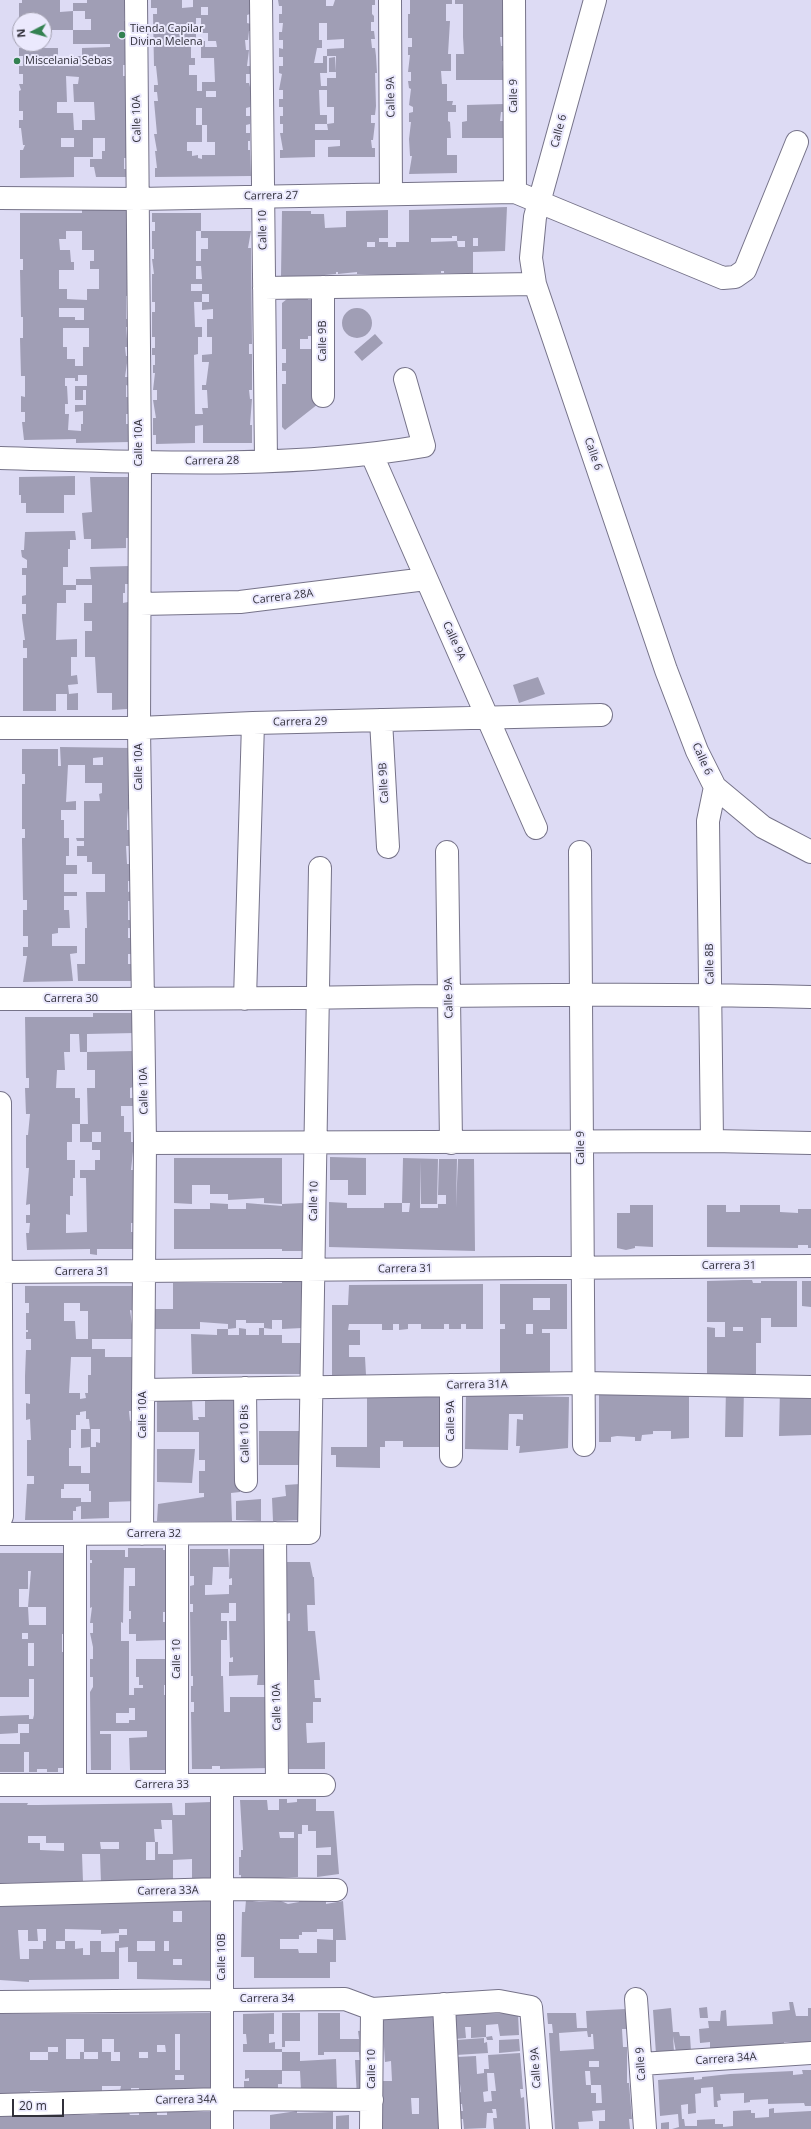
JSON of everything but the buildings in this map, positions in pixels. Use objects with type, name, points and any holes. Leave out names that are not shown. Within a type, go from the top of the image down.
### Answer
[{"type":"street","name":"Calle 10A","points":[[136,0],[140,462],[139,728],[141,999],[145,1143],[142,1534]]},
{"type":"street","name":"Calle 10","points":[[260,0],[266,460]]},
{"type":"street","name":"Calle 9A","points":[[390,0],[392,194]]},
{"type":"street","name":"Calle 9","points":[[514,0],[515,192]]},
{"type":"street","name":"Calle 6","points":[[596,0],[540,201],[532,236],[531,258],[535,284],[666,670],[697,751],[715,787],[763,827],[811,852]]},
{"type":"street","name":"Carrera 27","points":[[0,198],[138,199],[515,192],[540,201],[723,278],[735,276],[745,270],[797,142]]},
{"type":"street","points":[[264,288],[535,284]]},
{"type":"street","name":"Calle 9B","points":[[322,287],[323,396]]},
{"type":"street","name":"Carrera 28","points":[[0,458],[140,462],[266,460],[372,455],[424,446],[405,379]]},
{"type":"street","name":"Calle 9A","points":[[372,455],[536,828]]},
{"type":"street","name":"Carrera 28A","points":[[140,604],[240,602],[426,579]]},
{"type":"street","name":"Carrera 29","points":[[0,728],[139,728],[253,722],[601,715]]},
{"type":"street","name":"Calle 9B","points":[[381,720],[388,847]]},
{"type":"street","points":[[245,999],[253,722]]},
{"type":"street","name":"Calle 8B","points":[[712,1141],[708,821],[715,787]]},
{"type":"street","name":"Calle 9A","points":[[447,852],[451,1143]]},
{"type":"street","name":"Calle 9","points":[[580,852],[584,1445]]},
{"type":"street","name":"Calle 10","points":[[309,1533],[320,868]]},
{"type":"street","name":"Carrera 30","points":[[0,999],[245,999],[580,994],[710,994],[811,997]]},
{"type":"street","points":[[0,1103],[2,1516],[0,1521]]},
{"type":"street","points":[[145,1143],[581,1143],[712,1141],[811,1143]]},
{"type":"street","name":"Carrera 31","points":[[0,1272],[811,1266]]},
{"type":"street","name":"Carrera 31A","points":[[143,1390],[583,1384],[811,1386]]},
{"type":"street","name":"Calle 9A","points":[[451,1385],[451,1456]]},
{"type":"street","name":"Calle 10 Bis","points":[[245,1388],[246,1481]]},
{"type":"street","name":"Calle 10A","points":[[275,1533],[277,1785]]},
{"type":"street","name":"Carrera 32","points":[[0,1534],[309,1533]]},
{"type":"street","points":[[75,1785],[76,1534]]},
{"type":"street","name":"Calle 10","points":[[177,1534],[178,1785]]},
{"type":"street","name":"Carrera 33","points":[[0,1786],[324,1785]]},
{"type":"street","name":"Calle 10B","points":[[222,1786],[222,2129]]},
{"type":"street","name":"Carrera 33A","points":[[0,1895],[222,1889],[336,1890]]},
{"type":"street","name":"Carrera 34","points":[[0,2002],[345,1999],[372,2009],[499,2001],[532,2007]]},
{"type":"street","name":"Calle 9","points":[[636,1999],[645,2129]]},
{"type":"street","points":[[444,2004],[450,2129]]},
{"type":"street","name":"Calle 9A","points":[[532,2007],[541,2129]]},
{"type":"street","name":"Calle 10","points":[[371,2129],[372,2009]]},
{"type":"street","name":"Carrera 34A","points":[[641,2064],[811,2053]]},
{"type":"street","name":"Carrera 34A","points":[[0,2105],[222,2100],[372,2100]]},
{"type":"place","name":"Tienda Capilar Divina Melena","points":[[122,35]]},
{"type":"place","name":"Miscelania Sebas","points":[[17,61]]}]
